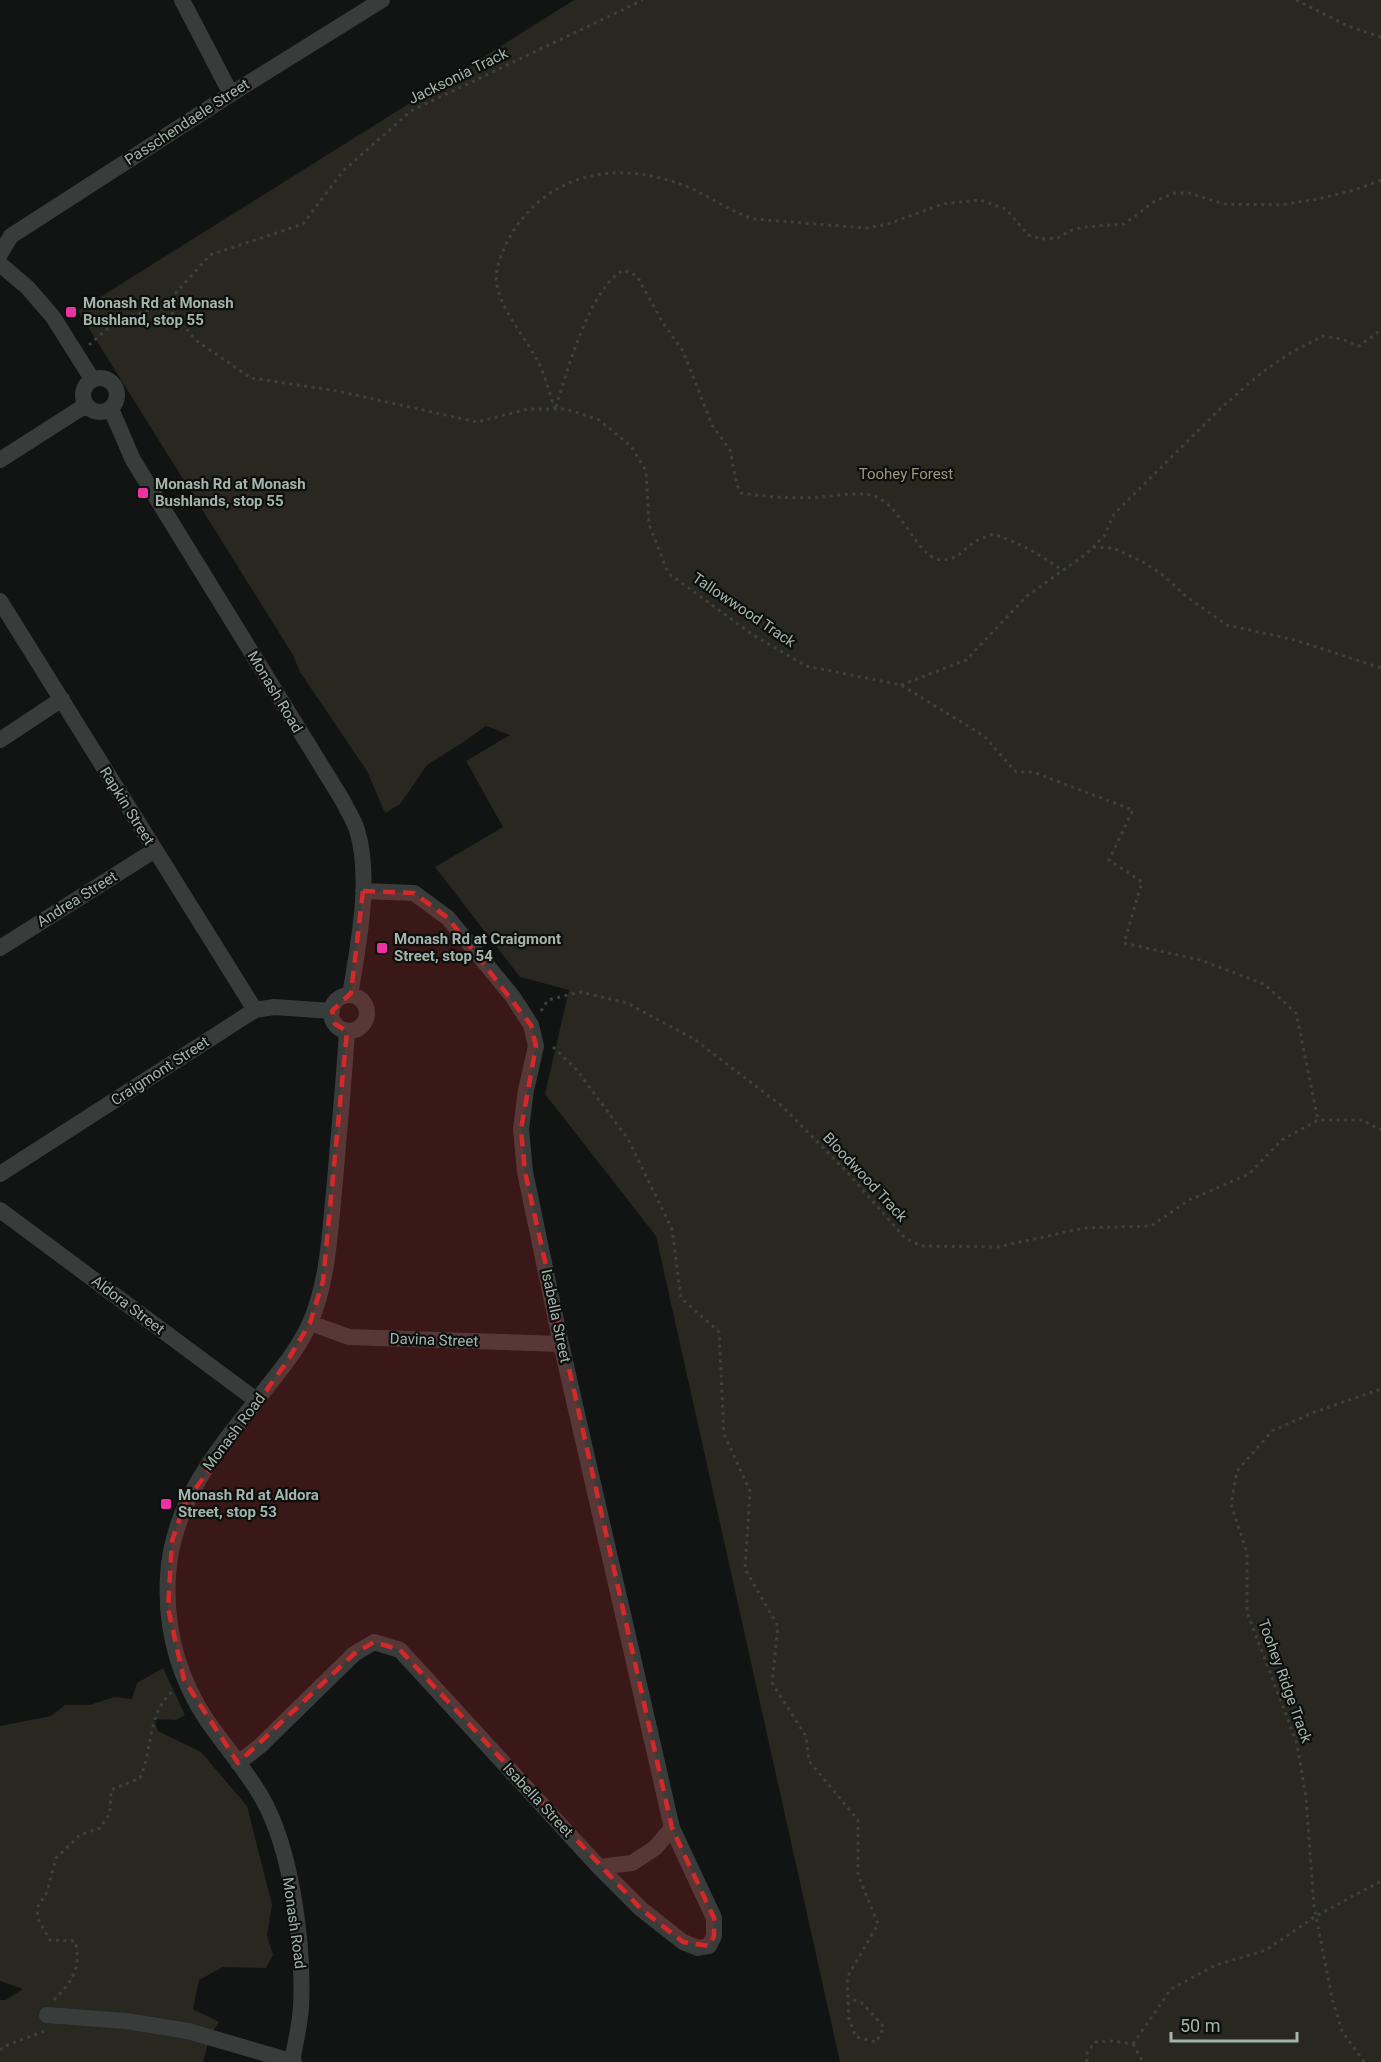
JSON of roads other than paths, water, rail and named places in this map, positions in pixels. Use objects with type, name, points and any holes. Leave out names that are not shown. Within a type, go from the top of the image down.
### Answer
[{"type":"street","points":[[182,0],[231,94]]},
{"type":"street","name":"Passchendaele Street","points":[[0,254],[11,236],[382,0]]},
{"type":"street","points":[[0,264],[28,288],[53,317],[78,356],[92,379],[83,389],[82,396],[86,405],[96,412],[111,409]]},
{"type":"street","name":"Monash Road","points":[[92,379],[105,378],[115,385],[117,398],[111,409],[133,460],[343,801],[357,829],[363,862],[363,891],[350,996]]},
{"type":"street","points":[[0,459],[86,405]]},
{"type":"street","name":"Rapkin Street","points":[[0,600],[255,1010]]},
{"type":"street","points":[[0,740],[62,699]]},
{"type":"street","name":"Andrea Street","points":[[0,948],[154,850]]},
{"type":"street","name":"Isabella Street","points":[[238,1763],[260,1746],[354,1654],[374,1642],[400,1650],[640,1910],[683,1942],[698,1948],[709,1946],[714,1936],[714,1918],[672,1828],[561,1344],[525,1172],[521,1129],[525,1090],[536,1046],[531,1025],[513,997],[448,918],[414,893],[363,891]]},
{"type":"street","points":[[350,996],[357,997],[363,1002],[367,1008],[367,1015],[360,1028],[347,1031],[335,1024],[332,1011],[338,1000],[350,996]]},
{"type":"street","name":"Craigmont Street","points":[[0,1174],[255,1010],[274,1007],[332,1011]]},
{"type":"street","name":"Monash Road","points":[[293,2062],[301,2010],[301,1965],[296,1920],[280,1839],[261,1796],[204,1716],[184,1680],[172,1638],[168,1608],[168,1576],[172,1542],[185,1503],[200,1477],[286,1363],[310,1323],[323,1281],[329,1242],[347,1031]]},
{"type":"street","name":"Aldora Street","points":[[0,1210],[256,1400]]},
{"type":"street","name":"Davina Street","points":[[310,1323],[349,1337],[561,1344]]},
{"type":"street","points":[[599,1867],[632,1863],[655,1848],[672,1828]]},
{"type":"street","points":[[47,2015],[126,2021],[188,2031],[293,2062]]},
{"type":"place","name":"Monash Rd at Monash Bushland, stop 55","points":[[71,312]]},
{"type":"place","name":"Monash Rd at Monash Bushlands, stop 55","points":[[143,493]]},
{"type":"place","name":"Monash Rd at Craigmont Street, stop 54","points":[[382,948]]},
{"type":"place","name":"Monash Rd at Aldora Street, stop 53","points":[[166,1504]]},
{"type":"park label","name":"Toohey Forest","points":[[906,474]]}]
